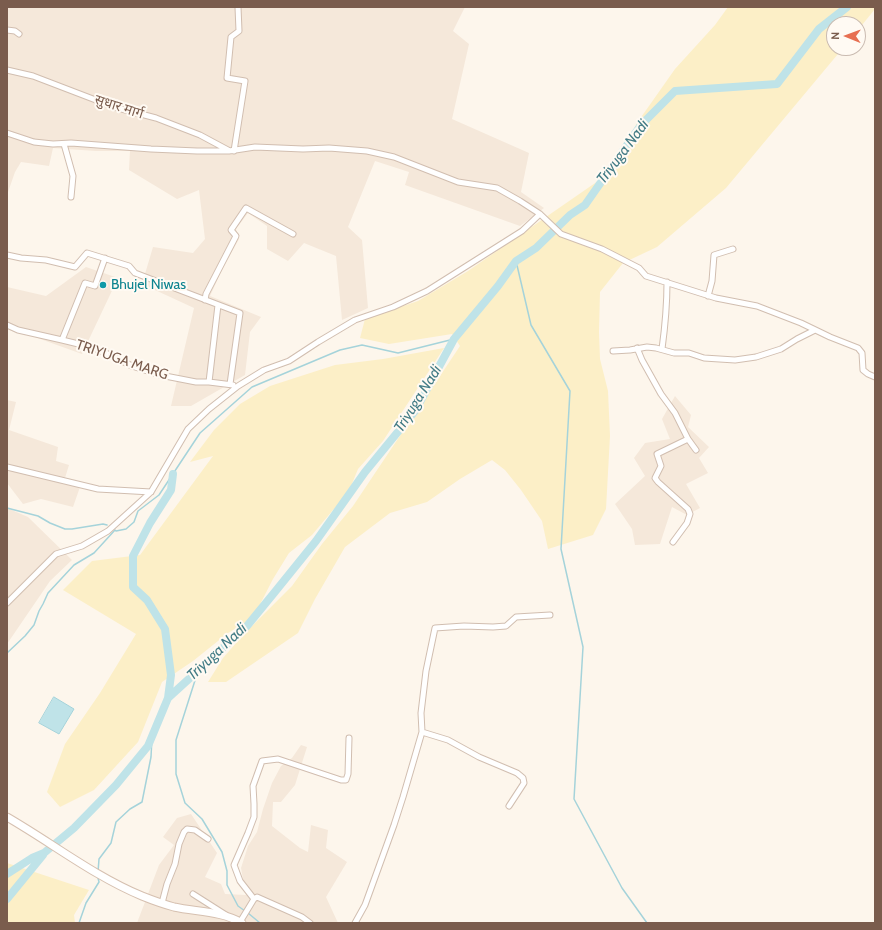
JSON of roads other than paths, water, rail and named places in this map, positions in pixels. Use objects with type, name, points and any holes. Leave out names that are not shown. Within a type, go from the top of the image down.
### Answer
[{"type":"main road","points":[[7,818],[102,876],[143,897],[174,907],[229,916],[241,922]]},
{"type":"street","points":[[231,151],[245,81],[227,78],[231,38],[239,31],[238,7]]},
{"type":"street","points":[[7,30],[15,31],[19,34]]},
{"type":"street","name":"सुधार मार्ग","points":[[7,70],[33,76],[114,107],[156,118],[200,135],[231,151]]},
{"type":"street","points":[[7,133],[34,142],[53,144],[72,143],[159,150],[197,151],[231,151],[254,147],[303,150],[329,148],[367,151],[394,157],[458,182],[497,188],[540,214],[561,234],[608,252],[638,268],[646,276],[708,296],[757,306],[858,348],[862,353],[864,370],[868,374],[875,376]]},
{"type":"street","points":[[64,144],[73,176],[71,197]]},
{"type":"street","points":[[205,300],[206,294],[236,236],[231,230],[246,208],[293,234]]},
{"type":"street","points":[[7,603],[56,554],[82,546],[108,531],[151,492],[188,429],[209,409],[238,386],[264,370],[290,361],[318,342],[356,320],[393,307],[427,291],[522,231],[540,214]]},
{"type":"street","points":[[708,296],[712,281],[714,255],[732,249]]},
{"type":"street","points":[[7,255],[46,260],[75,267],[87,253],[129,266],[135,273],[240,313],[230,384]]},
{"type":"street","points":[[62,340],[85,283],[95,286],[105,258]]},
{"type":"street","points":[[662,349],[667,282]]},
{"type":"street","points":[[209,382],[218,305]]},
{"type":"street","name":"TRIYUGA MARG","points":[[7,325],[18,330],[91,347],[132,366],[160,376],[196,382],[230,384],[238,386]]},
{"type":"street","points":[[613,351],[647,347],[704,358],[735,360],[756,357],[781,349],[815,330]]},
{"type":"street","points":[[637,348],[661,394],[675,413],[688,439],[696,450]]},
{"type":"street","points":[[673,542],[686,523],[690,514],[688,509],[655,478],[661,466],[657,454],[688,439]]},
{"type":"street","points":[[7,467],[98,489],[151,492]]},
{"type":"street","points":[[355,923],[365,905],[394,825],[422,732],[421,713],[426,671],[435,628],[506,626],[516,617],[550,615]]},
{"type":"street","points":[[422,732],[448,740],[480,757],[517,773],[523,778],[524,783],[509,806]]},
{"type":"street","points":[[254,899],[240,882],[234,865],[254,817],[253,786],[262,761],[278,759],[341,780],[346,780],[348,774],[349,738]]},
{"type":"street","points":[[162,903],[167,884],[175,864],[179,844],[184,832],[188,829],[195,830],[208,839]]},
{"type":"street","points":[[193,894],[229,916]]},
{"type":"street","points":[[241,922],[257,896],[302,917],[310,923]]},
{"type":"water","points":[[54,697],[74,709],[59,734],[39,723]]},
{"type":"waterway","name":"Triyuga Nadi","points":[[7,874],[32,858],[44,853],[74,828],[116,785],[148,746],[168,698],[247,626],[316,541],[365,472],[415,411],[454,339],[498,286],[516,261],[536,248],[570,215],[585,205],[641,125],[675,91],[777,84],[819,29],[847,7]]},
{"type":"waterway","points":[[516,261],[531,325],[570,391],[561,549],[583,647],[574,799],[622,888],[647,923]]},
{"type":"waterway","points":[[7,653],[34,625],[48,593],[74,565],[94,553],[115,530],[126,529],[134,522],[138,511],[159,495],[200,433],[252,387],[340,350],[362,345],[398,353],[454,339]]},
{"type":"waterway","points":[[168,698],[171,675],[165,629],[147,600],[133,587],[133,556],[150,523],[171,490],[173,474]]},
{"type":"waterway","points":[[7,508],[38,516],[65,529],[103,524],[107,525]]},
{"type":"waterway","points":[[198,671],[176,740],[176,774],[185,803],[202,819],[222,852],[227,871],[227,885],[238,906],[245,911]]},
{"type":"waterway","points":[[98,872],[99,859],[111,843],[116,822],[130,809],[142,802],[151,757],[152,737]]},
{"type":"waterway","points":[[7,899],[43,855]]},
{"type":"waterway","points":[[79,923],[86,903],[99,882],[98,878]]},
{"type":"waterway","points":[[248,913],[260,923]]},
{"type":"place","name":"Bhujel Niwas","points":[[103,285]]}]
